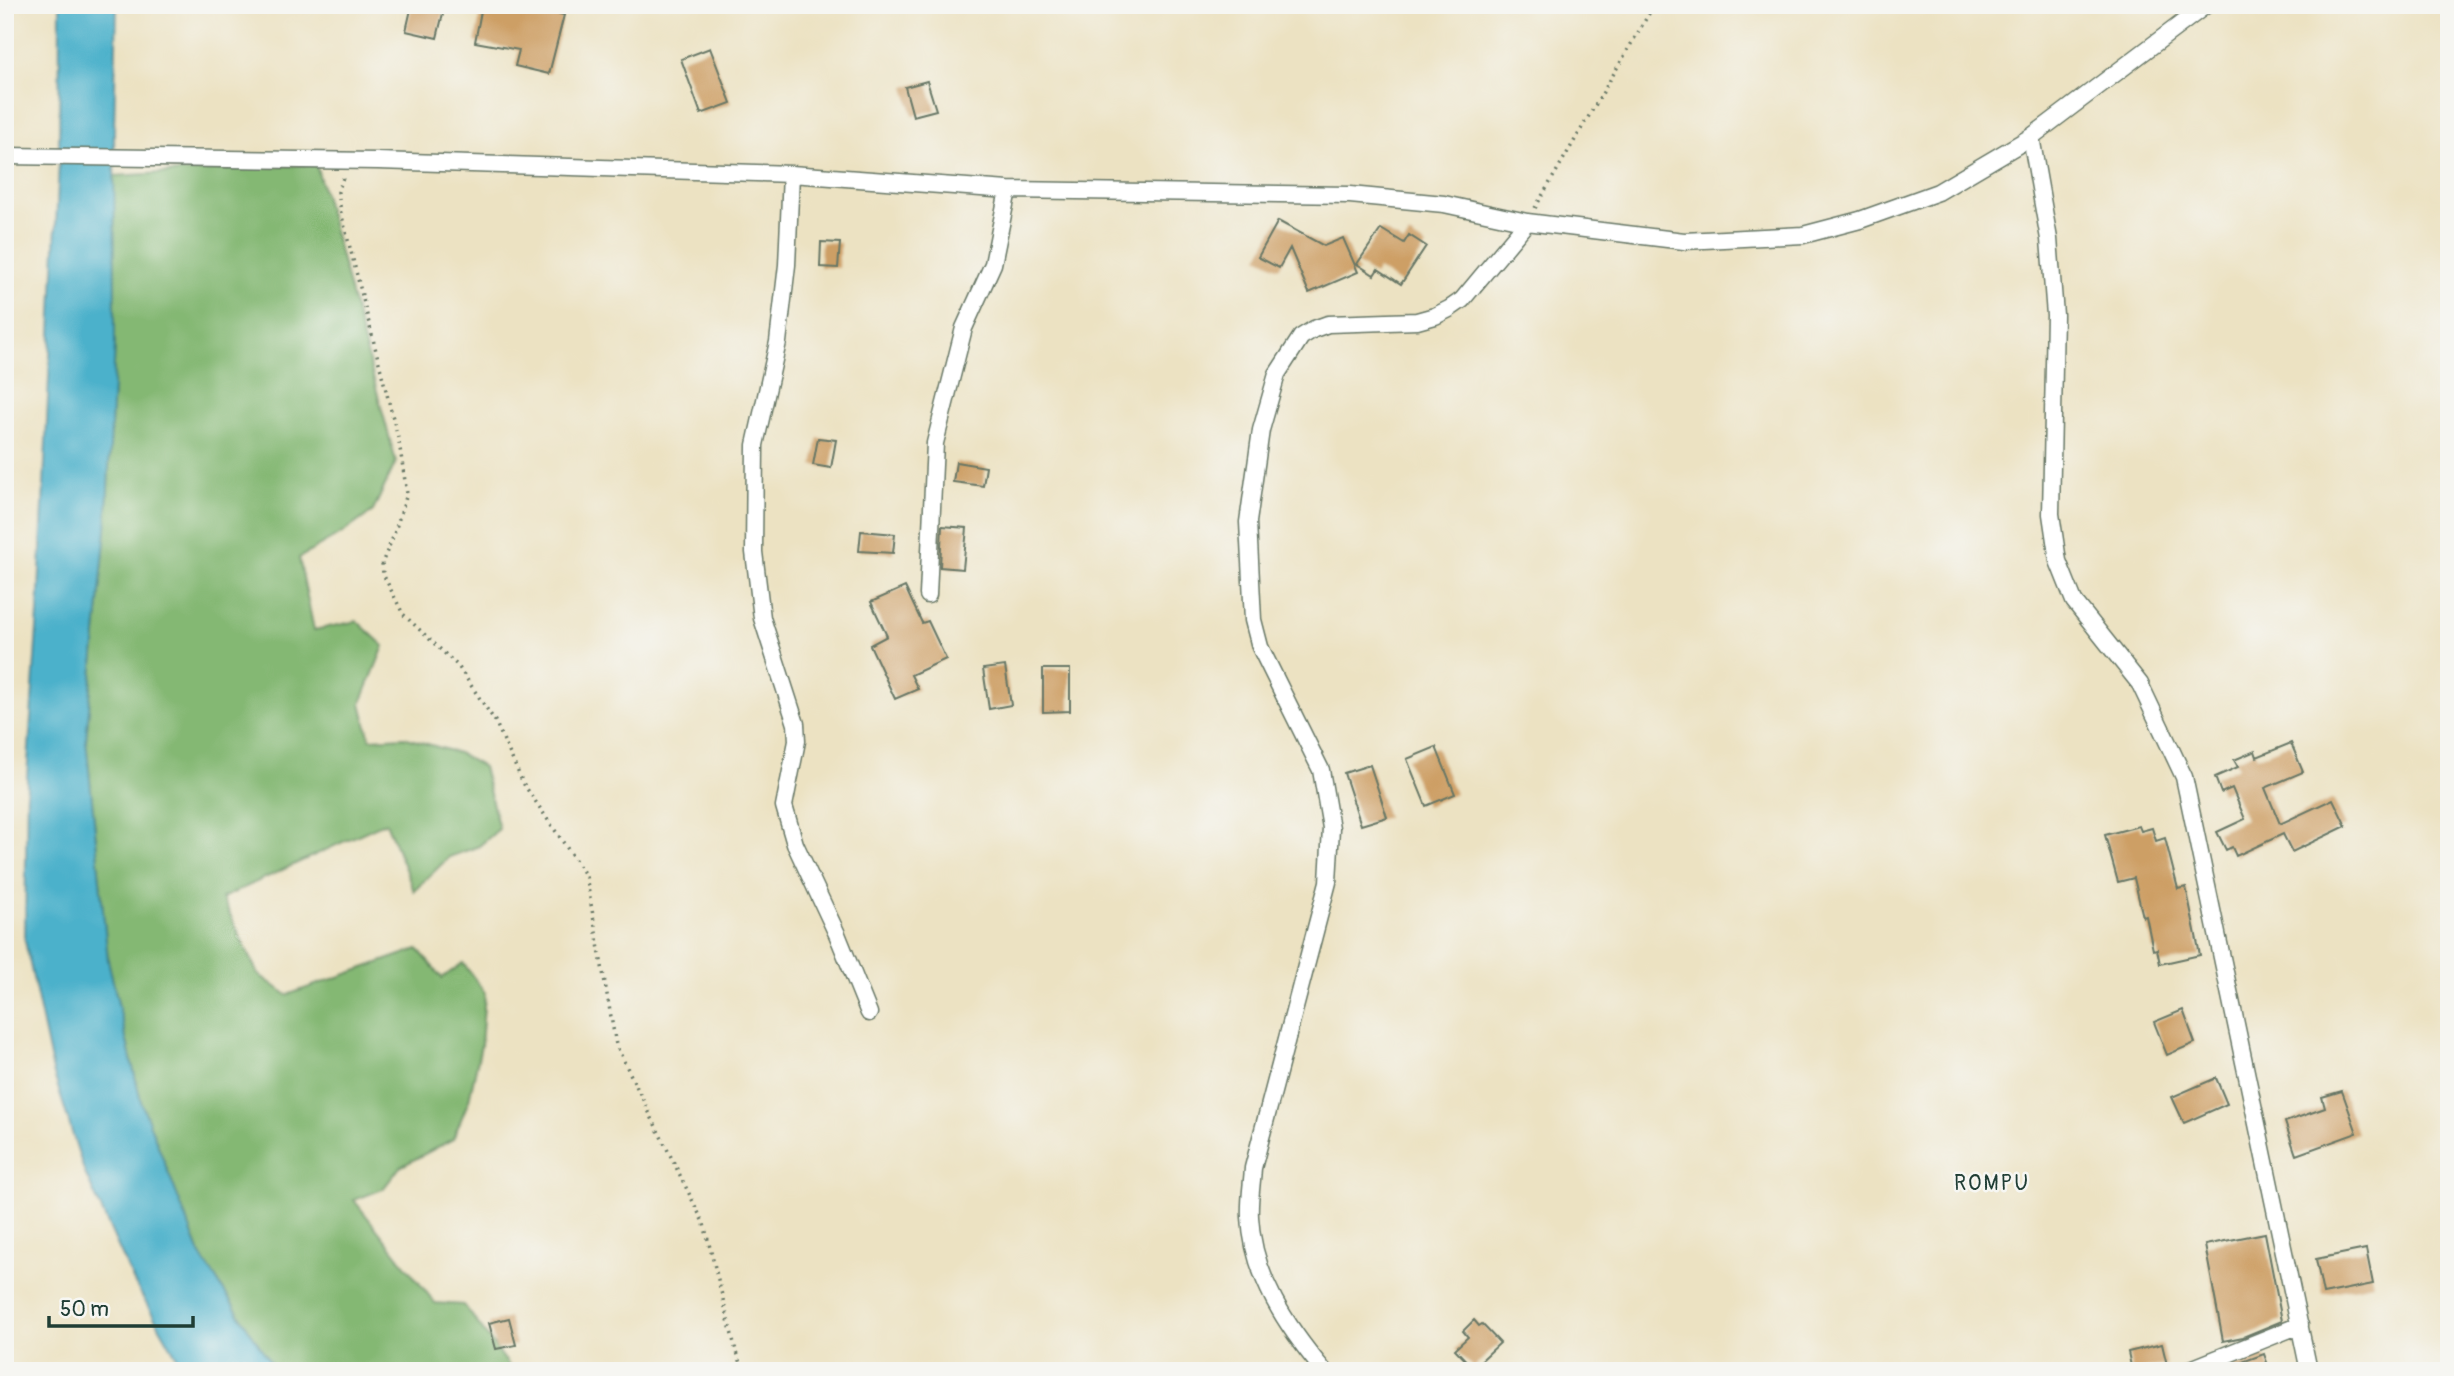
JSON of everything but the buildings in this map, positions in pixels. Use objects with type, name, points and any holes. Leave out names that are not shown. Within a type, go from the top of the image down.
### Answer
[{"type":"street","points":[[5,156],[363,161],[791,174],[1008,190],[1350,195],[1444,204],[1527,222],[1684,241],[1803,235],[1860,220],[1938,192],[2031,137],[2206,5]]},
{"type":"street","points":[[2031,137],[2049,239],[2054,315],[2051,514],[2058,561],[2074,601],[2140,684],[2184,777],[2309,1371]]},
{"type":"street","points":[[791,174],[787,265],[778,342],[755,444],[754,552],[762,618],[796,724],[797,741],[784,806],[794,844],[837,934],[869,1013]]},
{"type":"street","points":[[929,595],[935,443],[964,328],[993,264],[1008,190]]},
{"type":"street","points":[[1324,1371],[1277,1307],[1257,1258],[1250,1217],[1253,1168],[1328,882],[1331,828],[1321,769],[1260,647],[1253,621],[1248,522],[1261,430],[1277,374],[1301,337],[1328,324],[1399,323],[1435,316],[1462,300],[1527,222]]},
{"type":"street","points":[[2186,1371],[2300,1325]]},
{"type":"path","points":[[1527,222],[1654,5]]},
{"type":"path","points":[[363,161],[345,175],[338,192],[399,442],[407,494],[382,563],[383,574],[403,614],[458,666],[495,721],[523,783],[586,876],[616,1045],[704,1224],[735,1347],[744,1371]]},
{"type":"green space","points":[[316,164],[396,462],[373,511],[344,532],[299,558],[314,630],[357,621],[384,646],[361,703],[370,739],[404,737],[458,753],[483,767],[499,829],[479,846],[449,857],[414,891],[386,822],[222,898],[258,974],[287,995],[418,949],[442,978],[463,963],[485,993],[481,1045],[469,1100],[453,1139],[400,1167],[383,1189],[354,1200],[435,1303],[464,1305],[513,1371],[276,1371],[200,1254],[141,1102],[108,960],[86,740],[106,529],[115,343],[114,176]]},
{"type":"water","points":[[60,5],[117,5],[114,130],[115,343],[106,529],[86,740],[108,960],[141,1102],[200,1254],[276,1371],[185,1371],[134,1282],[84,1171],[53,1071],[25,941],[27,777],[38,613],[59,162]]},
{"type":"district","name":"ROMPU","points":[[1992,1183]]}]
